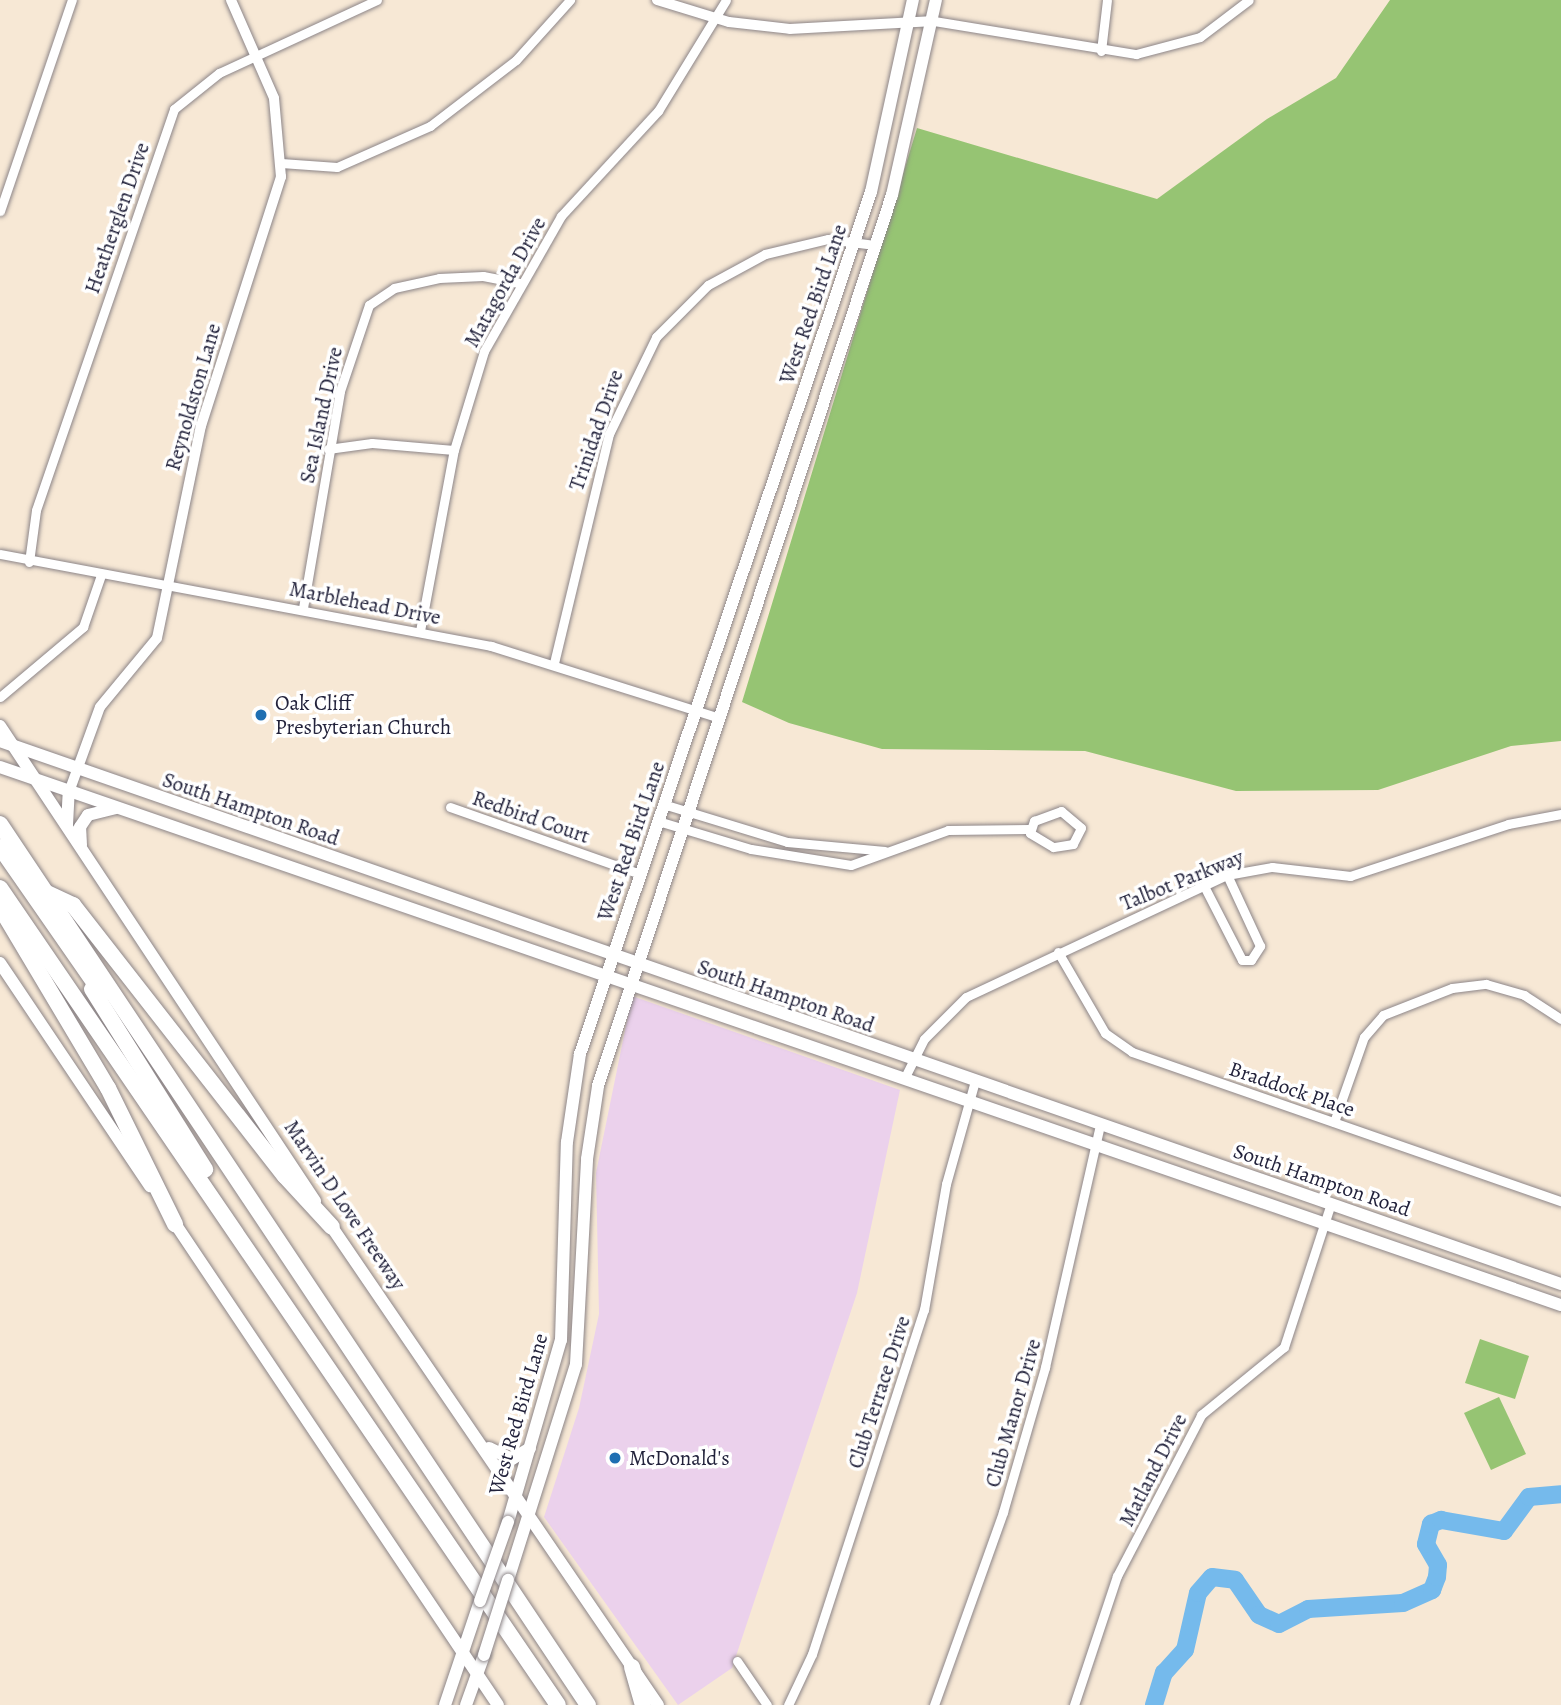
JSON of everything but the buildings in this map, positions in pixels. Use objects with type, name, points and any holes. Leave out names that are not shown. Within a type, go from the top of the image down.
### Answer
[{"type":"highway","points":[[0,824],[282,1238],[588,1705]]},
{"type":"highway","points":[[0,847],[260,1221],[282,1238]]},
{"type":"highway","points":[[27,887],[240,1232]]},
{"type":"highway","points":[[0,888],[240,1232],[558,1705]]},
{"type":"highway","points":[[45,892],[74,905],[285,1177],[332,1227]]},
{"type":"highway","points":[[0,907],[114,1100],[175,1224]]},
{"type":"highway","points":[[632,1667],[643,1705]]},
{"type":"main road","name":"West Red Bird Lane","points":[[445,1705],[536,1439],[552,1377],[563,1316],[565,1177],[576,1073],[663,804],[856,239],[910,23],[913,0]]},
{"type":"main road","name":"West Red Bird Lane","points":[[466,1705],[573,1381],[586,1263],[586,1178],[598,1086],[633,964],[875,245],[934,21],[936,0]]},
{"type":"main road","points":[[707,675],[728,683]]},
{"type":"main road","name":"Marvin D Love Freeway","points":[[0,726],[6,743],[37,781],[81,845],[332,1227],[486,1446],[516,1497],[658,1705]]},
{"type":"main road","name":"South Hampton Road","points":[[6,743],[633,964],[1561,1284]]},
{"type":"main road","name":"South Hampton Road","points":[[0,767],[607,973],[1561,1305]]},
{"type":"main road","points":[[67,825],[69,792]]},
{"type":"main road","points":[[81,845],[80,827],[88,815],[120,808]]},
{"type":"main road","points":[[295,867],[301,847]]},
{"type":"main road","points":[[348,885],[354,866]]},
{"type":"main road","points":[[0,963],[498,1705]]},
{"type":"main road","points":[[1213,1185],[1220,1165]]},
{"type":"main road","points":[[565,1177],[586,1178]]},
{"type":"main road","points":[[552,1377],[573,1381]]},
{"type":"main road","points":[[486,1446],[512,1459],[528,1452],[536,1439]]},
{"type":"street","points":[[0,211],[72,0]]},
{"type":"street","name":"Reynoldston Lane","points":[[69,792],[100,707],[157,638],[170,588],[201,426],[281,163],[279,119],[257,53],[231,0]]},
{"type":"street","name":"Heatherglen Drive","points":[[29,562],[36,510],[166,124],[198,85],[257,53],[331,26],[377,0]]},
{"type":"street","points":[[281,163],[337,167],[430,126],[516,60],[570,0]]},
{"type":"street","points":[[657,0],[717,18],[790,29],[934,21],[1101,51],[1172,48],[1200,37],[1249,0]]},
{"type":"street","name":"Matagorda Drive","points":[[420,631],[454,450],[484,351],[520,283],[574,198],[658,111],[726,0]]},
{"type":"street","points":[[1101,51],[1107,0]]},
{"type":"street","name":"Trinidad Drive","points":[[554,663],[609,434],[656,337],[686,303],[743,264],[810,242],[856,239],[875,245]]},
{"type":"street","name":"Sea Island Drive","points":[[303,608],[328,449],[349,358],[377,299],[439,278],[483,276],[520,283]]},
{"type":"street","points":[[328,449],[372,443],[454,450]]},
{"type":"street","name":"Marblehead Drive","points":[[0,554],[29,562],[170,588],[303,608],[420,631],[554,663],[716,717]]},
{"type":"street","points":[[0,697],[83,627],[100,575]]},
{"type":"street","points":[[663,804],[748,833],[793,843],[885,851]]},
{"type":"street","name":"Redbird Court","points":[[450,807],[640,874]]},
{"type":"street","points":[[658,821],[743,847],[834,863],[863,865],[885,851],[948,830],[1029,829],[1060,848],[1082,832],[1061,811],[1042,816],[1029,829]]},
{"type":"street","name":"Talbot Parkway","points":[[905,1077],[924,1039],[966,998],[1058,952],[1227,875],[1272,867],[1350,876],[1508,824],[1561,814]]},
{"type":"street","points":[[743,847],[748,833]]},
{"type":"street","points":[[793,843],[793,854]]},
{"type":"street","points":[[831,846],[834,863]]},
{"type":"street","points":[[1204,886],[1242,960],[1251,960],[1260,946],[1227,875]]},
{"type":"street","name":"Braddock Place","points":[[1058,952],[1099,1024],[1121,1046],[1561,1201]]},
{"type":"street","points":[[1334,1122],[1364,1037],[1383,1016],[1452,988],[1486,984],[1524,995],[1561,1019]]},
{"type":"street","name":"Club Terrace Drive","points":[[788,1705],[812,1654],[924,1310],[975,1081]]},
{"type":"street","name":"Club Manor Drive","points":[[934,1705],[1003,1512],[1045,1367],[1093,1143],[1100,1125]]},
{"type":"street","name":"Matland Drive","points":[[1074,1705],[1117,1576],[1201,1415],[1284,1347],[1331,1203]]},
{"type":"street","points":[[737,1661],[767,1705]]},
{"type":"shaded area","points":[[632,996],[900,1090],[857,1293],[732,1668],[678,1705],[544,1517],[579,1408],[599,1314],[596,1173]]},
{"type":"green space","points":[[1390,0],[1561,0],[1561,741],[1511,746],[1378,790],[1236,791],[1085,751],[882,749],[789,723],[742,702],[917,128],[1157,199],[1267,119],[1336,78]]},
{"type":"green space","points":[[1480,1339],[1529,1356],[1515,1399],[1465,1383]]},
{"type":"green space","points":[[1499,1397],[1526,1454],[1491,1470],[1464,1413]]},
{"type":"waterway","points":[[1154,1705],[1164,1673],[1185,1650],[1198,1593],[1212,1577],[1235,1580],[1259,1615],[1279,1624],[1308,1609],[1403,1603],[1432,1590],[1437,1577],[1438,1565],[1426,1544],[1431,1524],[1441,1520],[1504,1531],[1529,1497],[1561,1494]]},
{"type":"place","name":"Oak Cliff Presbyterian Church","points":[[261,715]]},
{"type":"place","name":"McDonald's","points":[[615,1458]]}]
